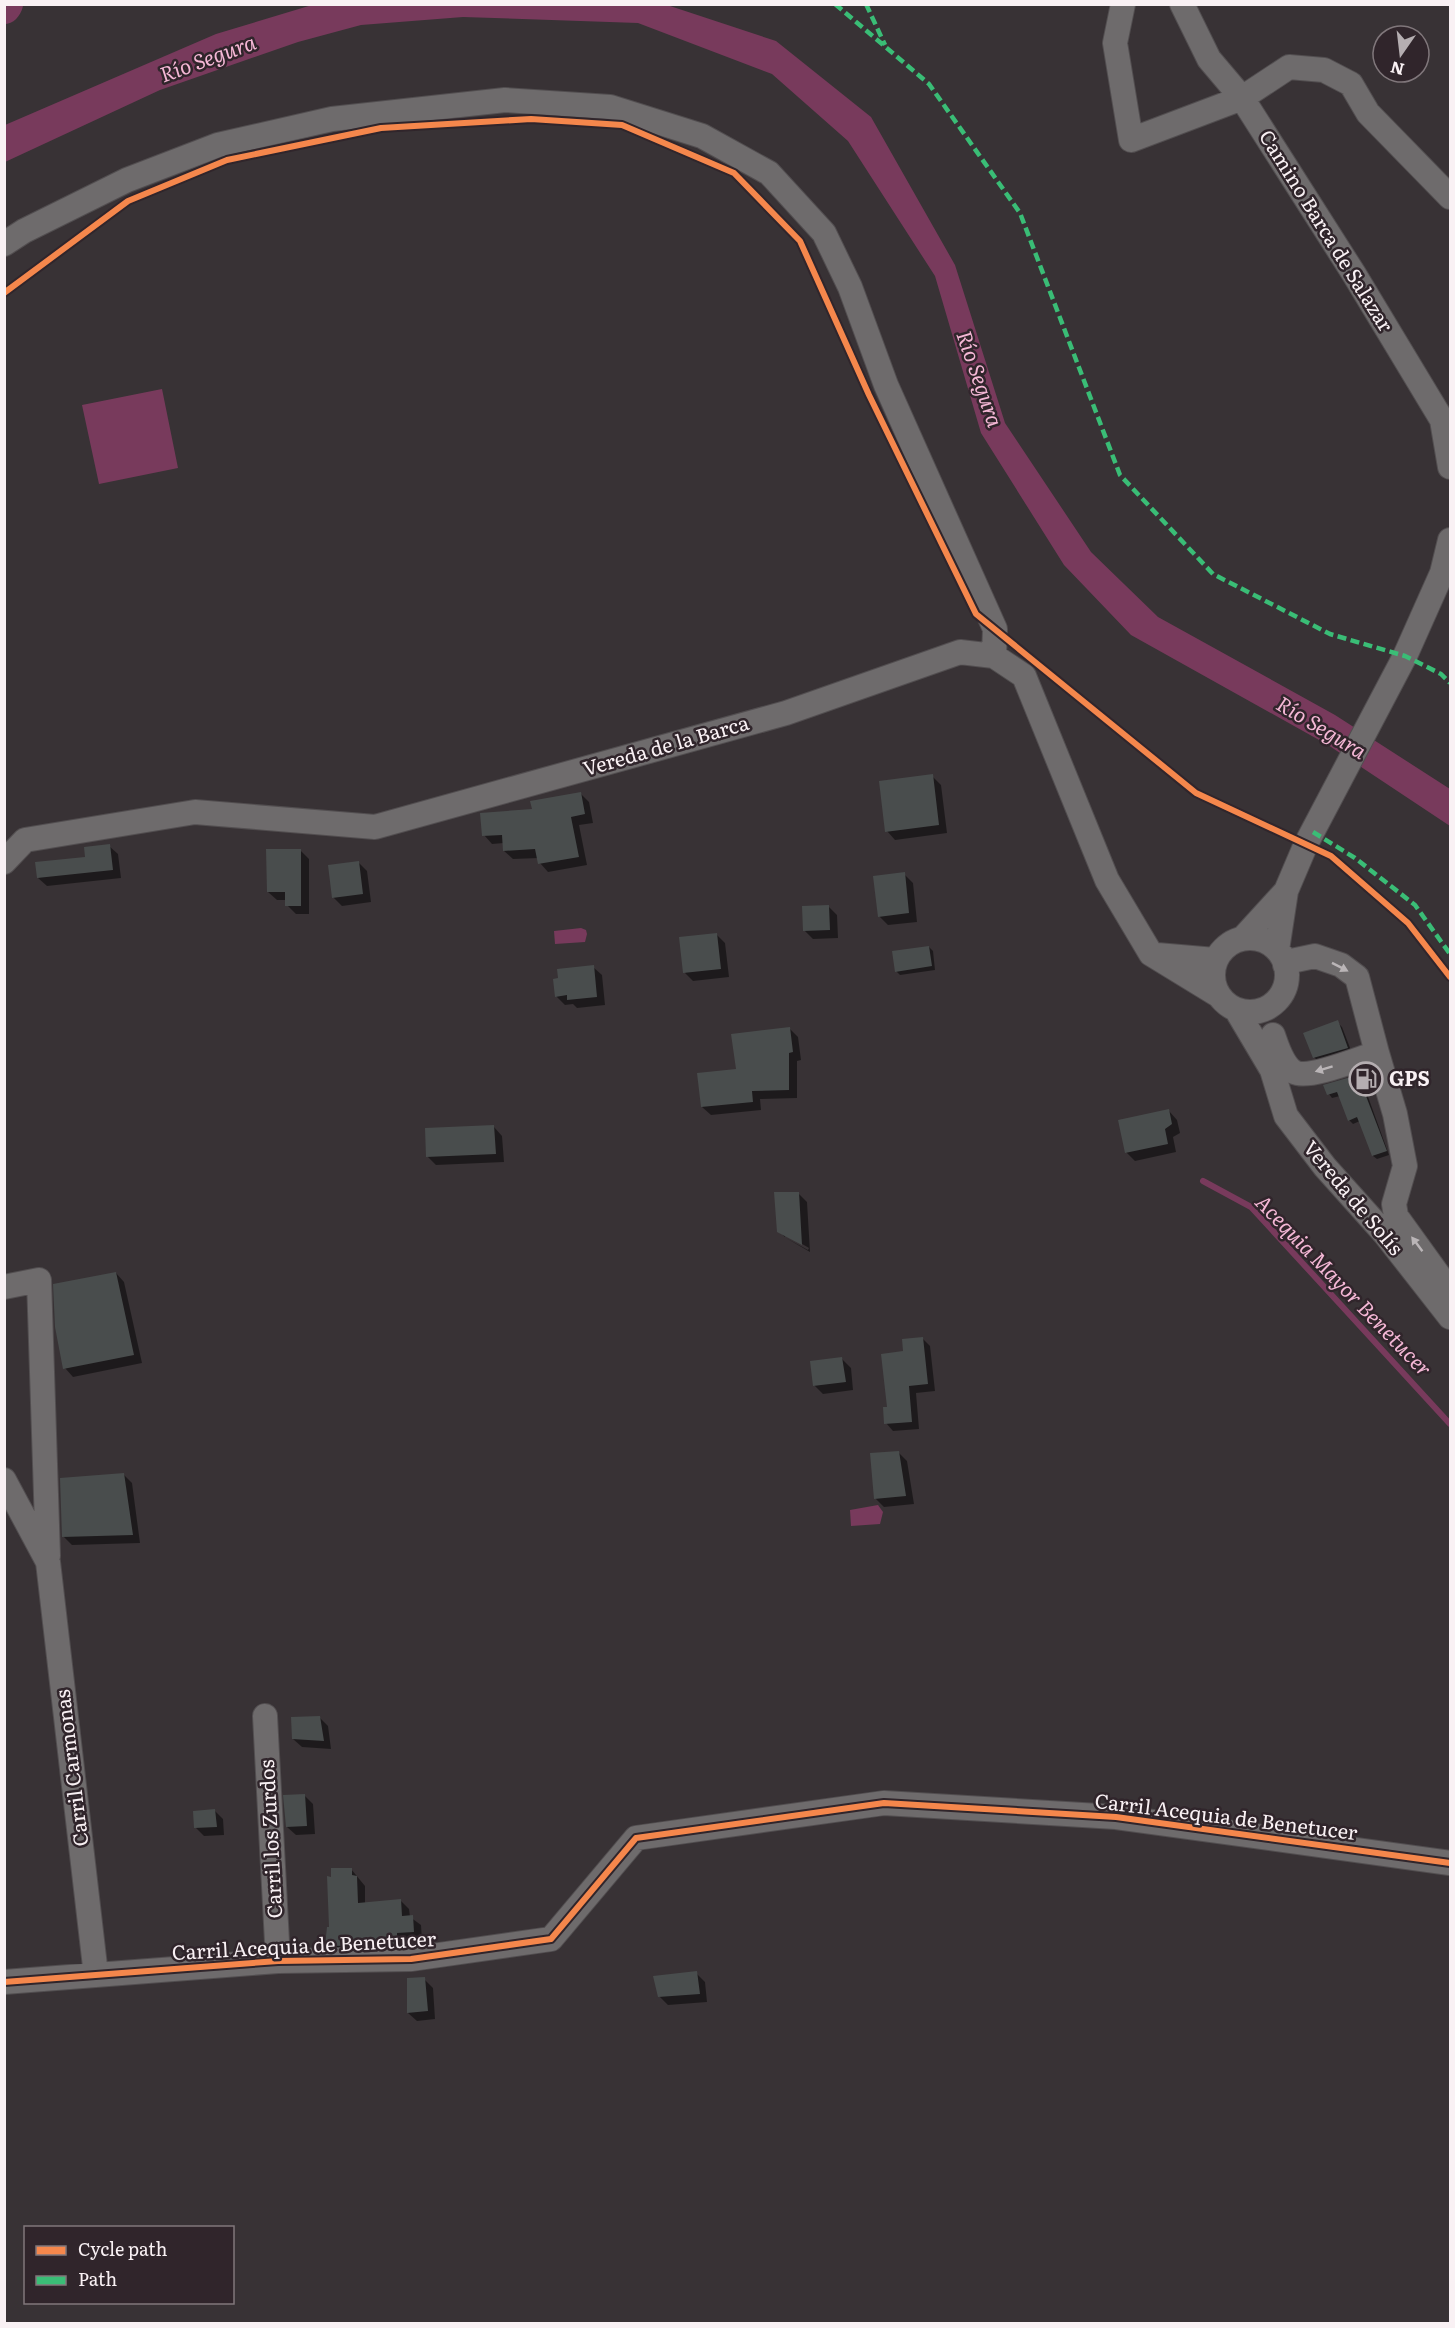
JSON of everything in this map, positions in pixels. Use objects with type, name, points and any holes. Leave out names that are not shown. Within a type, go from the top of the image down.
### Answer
[{"type":"street","points":[[1123,4],[1115,43],[1131,140],[1242,98],[1289,67],[1324,70],[1351,84],[1368,113],[1450,197]]},
{"type":"street","name":"Camino Barca de Salazar","points":[[1182,4],[1209,59],[1242,98],[1354,274],[1442,420],[1450,467]]},
{"type":"street","points":[[4,244],[24,231],[127,180],[218,145],[332,119],[505,100],[610,107],[702,136],[769,173],[824,233],[850,287],[886,385],[995,629],[994,656]]},
{"type":"street","points":[[1244,939],[1286,891],[1313,832],[1405,656],[1442,573],[1450,540]]},
{"type":"street","name":"Vereda de la Barca","points":[[4,862],[25,840],[195,812],[375,827],[786,713],[960,652],[994,656],[1024,676],[1107,880],[1151,954]]},
{"type":"street","points":[[1286,891],[1281,958],[1287,976],[1285,987],[1273,1005],[1262,1011],[1250,1013],[1238,1011],[1226,1005],[1213,984],[1212,972],[1215,960],[1232,942],[1244,939],[1267,942],[1281,958],[1296,960],[1315,956],[1341,966],[1357,977],[1395,1114],[1405,1166],[1394,1204],[1396,1216],[1450,1291]]},
{"type":"street","points":[[1151,954],[1215,960]]},
{"type":"street","points":[[1151,954],[1218,995]]},
{"type":"street","name":"Vereda de Solís","points":[[1272,1070],[1273,1005]]},
{"type":"street","name":"Vereda de Solís","points":[[1238,1011],[1272,1070],[1286,1116],[1325,1167],[1385,1234],[1450,1317]]},
{"type":"street","points":[[1273,1035],[1285,1062],[1294,1072],[1308,1074],[1377,1053]]},
{"type":"street","name":"Carril Carmonas","points":[[4,1287],[39,1281],[48,1562],[96,1975]]},
{"type":"street","name":"Carril Carmonas","points":[[4,1480],[48,1562]]},
{"type":"street","name":"Carril los Zurdos","points":[[265,1716],[278,1961]]},
{"type":"street","name":"Carril Acequia de Benetucer","points":[[4,1982],[278,1961],[411,1959],[551,1939],[636,1838],[884,1803],[1116,1817],[1450,1863]]},
{"type":"water","name":"Río Segura","points":[[312,5],[667,5],[776,41],[871,117],[955,265],[1005,423],[1091,552],[1158,617],[1335,715],[1450,789],[1450,826],[1328,745],[1131,635],[1064,565],[981,433],[935,276],[848,141],[772,74],[638,23],[463,17],[361,25],[298,42],[160,90],[5,162],[5,125],[216,34]]},
{"type":"water","points":[[162,389],[178,468],[99,484],[82,405]]},
{"type":"water","points":[[581,928],[586,930],[585,942],[555,944],[554,931]]},
{"type":"water","points":[[878,1505],[883,1512],[880,1524],[851,1526],[850,1510]]},
{"type":"building","points":[[933,774],[939,825],[885,832],[879,781]]},
{"type":"building","points":[[581,792],[585,814],[571,817],[579,857],[538,864],[535,849],[503,851],[502,835],[482,836],[480,813],[532,809],[530,801]]},
{"type":"building","points":[[110,844],[113,870],[37,878],[35,862],[85,857],[84,847]]},
{"type":"building","points":[[266,849],[301,849],[301,906],[285,906],[285,892],[267,892]]},
{"type":"building","points":[[359,861],[363,894],[332,898],[328,865]]},
{"type":"building","points":[[905,872],[909,913],[878,917],[873,876]]},
{"type":"building","points":[[829,905],[830,930],[803,931],[802,906]]},
{"type":"building","points":[[717,933],[721,969],[683,973],[679,937]]},
{"type":"building","points":[[929,946],[932,966],[895,972],[892,951]]},
{"type":"building","points":[[594,965],[597,997],[567,1000],[567,995],[555,997],[553,979],[558,978],[557,969]]},
{"type":"building","points":[[1338,1020],[1348,1048],[1313,1058],[1303,1033]]},
{"type":"building","points":[[790,1027],[793,1052],[789,1053],[789,1090],[752,1091],[753,1102],[701,1107],[697,1073],[736,1069],[731,1034]]},
{"type":"building","points":[[1358,1075],[1387,1151],[1372,1156],[1357,1117],[1348,1121],[1337,1092],[1327,1095],[1323,1085]]},
{"type":"building","points":[[1169,1109],[1172,1124],[1165,1129],[1168,1144],[1125,1153],[1118,1120]]},
{"type":"building","points":[[494,1125],[496,1154],[426,1157],[425,1128]]},
{"type":"building","points":[[774,1192],[799,1192],[802,1245],[777,1232]]},
{"type":"building","points":[[116,1272],[134,1355],[63,1369],[55,1327],[53,1284]]},
{"type":"building","points":[[923,1337],[928,1384],[909,1386],[912,1422],[884,1424],[883,1407],[887,1407],[881,1354],[903,1351],[902,1339]]},
{"type":"building","points":[[842,1357],[846,1382],[813,1386],[810,1361]]},
{"type":"building","points":[[899,1451],[906,1496],[874,1499],[870,1453]]},
{"type":"building","points":[[124,1473],[133,1535],[62,1537],[60,1478]]},
{"type":"building","points":[[320,1716],[324,1741],[292,1739],[291,1717]]},
{"type":"building","points":[[305,1794],[307,1826],[286,1827],[283,1795]]},
{"type":"building","points":[[215,1809],[217,1827],[194,1828],[193,1811]]},
{"type":"building","points":[[331,1868],[352,1868],[352,1875],[357,1876],[358,1903],[401,1899],[402,1916],[413,1915],[414,1932],[397,1933],[397,1945],[325,1946],[327,1927],[329,1927],[327,1876],[331,1877]]},
{"type":"building","points":[[697,1971],[700,1994],[658,1997],[653,1976]]},
{"type":"building","points":[[425,1977],[428,2011],[407,2013],[407,1978]]},
{"type":"waterway","name":"Acequia Mayor Benetucer","points":[[1203,1181],[1251,1207],[1450,1424]]},
{"type":"marked path","points":[[835,4],[929,84],[1020,213],[1120,475],[1213,574],[1330,634],[1405,656],[1441,674],[1450,683]]},
{"type":"marked path","points":[[866,4],[885,45]]},
{"type":"marked path","points":[[1313,832],[1355,858],[1415,905],[1450,954]]},
{"type":"cycle path","points":[[4,293],[128,201],[227,160],[381,128],[531,119],[622,125],[734,173],[800,241],[869,395],[976,614],[1196,793],[1331,856],[1408,923],[1450,977]]},
{"type":"cycle path","points":[[4,1982],[278,1961],[411,1959],[551,1939],[636,1838],[884,1803],[1116,1817],[1450,1863]]},
{"type":"place","name":"GPS","points":[[1366,1079]]}]
